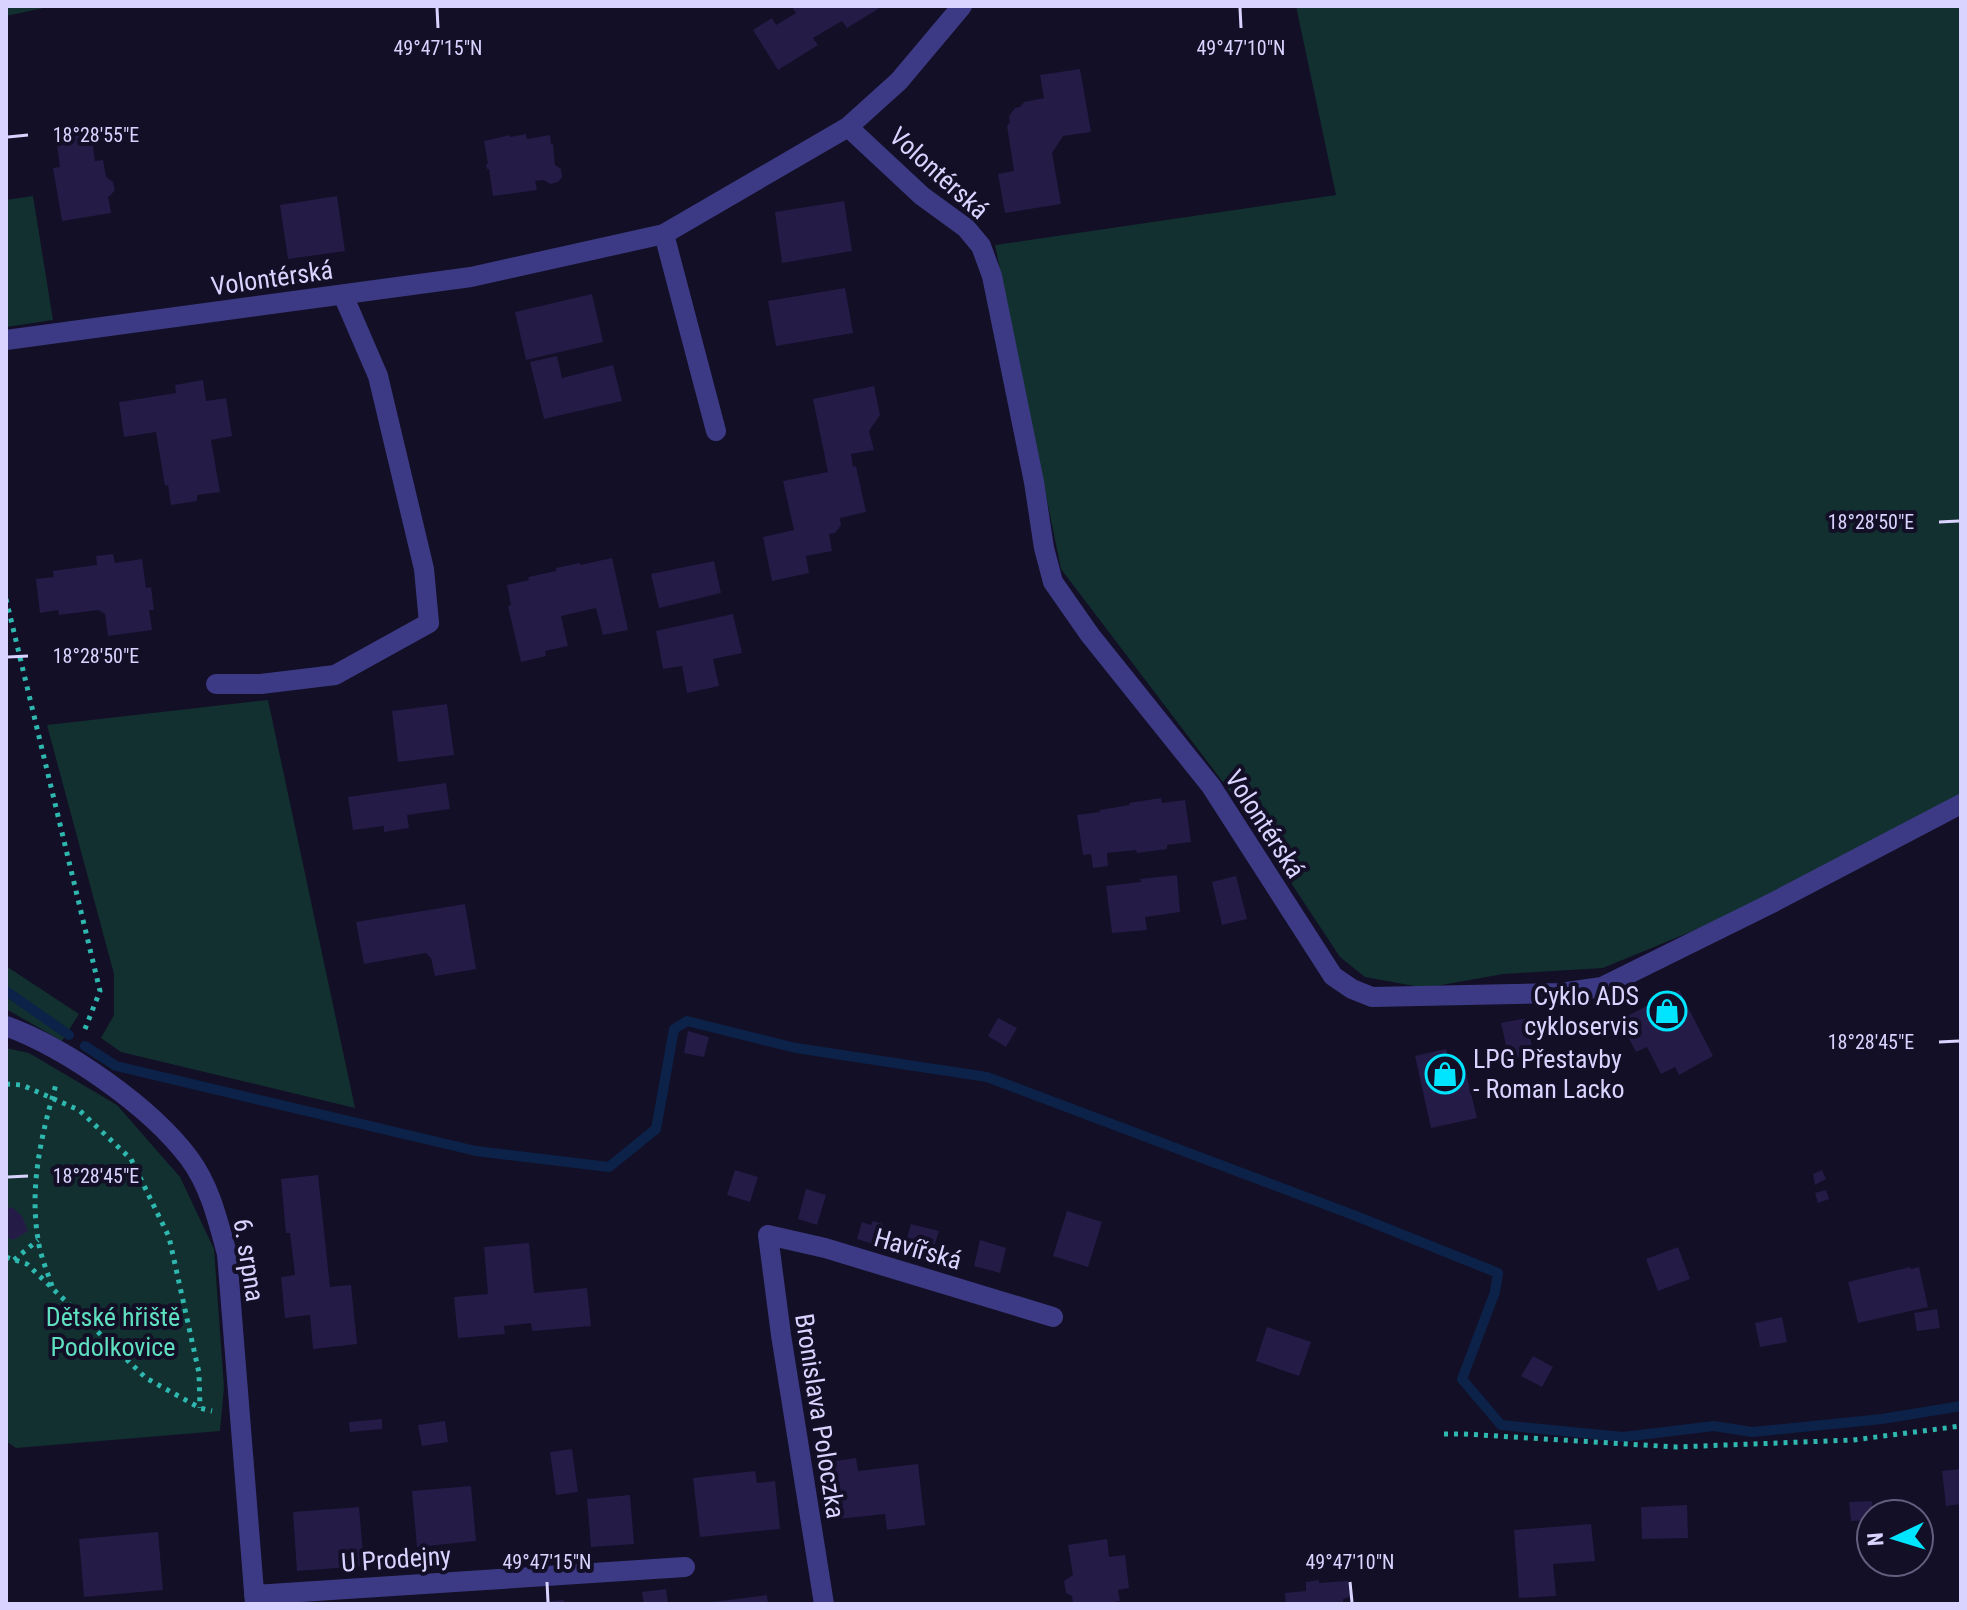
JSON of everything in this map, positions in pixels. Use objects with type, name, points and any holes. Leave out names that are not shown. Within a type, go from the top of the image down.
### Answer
[{"type":"street","name":"Volontérská","points":[[6,340],[471,277],[664,234],[848,127],[899,81],[962,6]]},
{"type":"street","name":"Volontérská","points":[[848,127],[922,196],[966,228],[981,246],[992,276],[1053,582],[1090,635],[1211,786],[1333,976],[1352,989],[1372,997],[1560,993],[1602,987],[1961,804]]},
{"type":"street","points":[[664,234],[716,431]]},
{"type":"street","points":[[216,684],[261,684],[335,675],[429,623],[424,569],[378,376],[343,295]]},
{"type":"street","name":"6. srpna","points":[[6,1026],[73,1060],[142,1110],[190,1159],[213,1202],[227,1254],[254,1600]]},
{"type":"street","name":"Havířská","points":[[768,1235],[825,1248],[1053,1317]]},
{"type":"street","name":"Bronislava Poloczka","points":[[768,1235],[824,1604]]},
{"type":"street","name":"U Prodejny","points":[[254,1600],[416,1583],[685,1567]]},
{"type":"path","points":[[6,599],[100,991],[73,1060],[59,1077],[44,1123],[34,1185],[38,1240],[52,1287]]},
{"type":"path","points":[[6,1084],[22,1085],[79,1110],[131,1159],[169,1237],[199,1373],[200,1408]]},
{"type":"path","points":[[14,1260],[38,1240]]},
{"type":"path","points":[[6,1257],[27,1264],[146,1378],[200,1408],[240,1418]]},
{"type":"path","points":[[1444,1434],[1676,1447],[1853,1440],[1961,1426]]},
{"type":"green space","points":[[6,6],[53,6],[6,16]]},
{"type":"green space","points":[[1296,6],[1961,6],[1961,802],[1746,909],[1603,968],[1503,974],[1425,988],[1365,977],[1340,957],[1235,798],[1061,569],[995,245],[1336,195]]},
{"type":"green space","points":[[33,196],[53,320],[6,327],[6,200]]},
{"type":"green space","points":[[268,700],[355,1108],[121,1052],[101,1038],[114,1015],[114,974],[47,725]]},
{"type":"green space","points":[[6,966],[79,1014],[62,1041],[6,1009]]},
{"type":"green space","name":"Dětské hřiště Podolkovice","points":[[6,1048],[29,1053],[117,1105],[180,1177],[214,1249],[224,1387],[220,1431],[16,1448],[6,1441]]},
{"type":"building","points":[[791,6],[883,6],[847,28],[842,21],[813,38],[818,45],[778,70],[753,30],[772,18],[776,25],[796,13]]},
{"type":"building","points":[[1080,69],[1091,132],[1063,136],[1052,153],[1061,204],[1005,213],[998,174],[1014,171],[1007,126],[1009,116],[1024,102],[1044,98],[1040,75]]},
{"type":"building","points":[[90,124],[95,161],[103,160],[106,177],[113,182],[115,190],[108,196],[111,213],[62,221],[53,168],[60,167],[55,130]]},
{"type":"building","points":[[526,134],[527,139],[550,135],[555,165],[561,169],[562,177],[550,184],[544,180],[535,181],[537,190],[493,196],[484,141]]},
{"type":"building","points":[[337,196],[345,251],[288,259],[280,205]]},
{"type":"building","points":[[844,201],[852,251],[782,263],[775,212]]},
{"type":"building","points":[[845,288],[853,333],[776,346],[768,301]]},
{"type":"building","points":[[592,294],[603,342],[526,360],[515,312]]},
{"type":"building","points":[[557,356],[562,378],[613,365],[622,401],[544,419],[530,362]]},
{"type":"building","points":[[203,380],[206,401],[226,398],[232,436],[211,440],[220,492],[197,495],[197,501],[171,505],[156,432],[124,437],[119,402],[176,393],[175,385]]},
{"type":"building","points":[[874,386],[880,415],[869,431],[874,450],[851,454],[866,512],[840,518],[841,525],[835,533],[829,534],[832,551],[806,556],[809,573],[772,581],[763,537],[794,530],[783,481],[828,472],[813,399]]},
{"type":"building","points":[[113,554],[115,563],[142,559],[146,588],[151,587],[154,610],[149,610],[152,630],[108,636],[105,614],[98,610],[59,615],[58,610],[40,613],[36,579],[54,577],[53,571],[97,565],[96,556]]},
{"type":"building","points":[[612,558],[628,630],[603,635],[596,608],[561,616],[568,646],[545,651],[546,656],[521,662],[508,606],[511,605],[507,585],[556,571],[556,568]]},
{"type":"building","points":[[714,561],[721,593],[659,608],[651,574]]},
{"type":"building","points":[[733,614],[742,653],[713,659],[719,686],[687,693],[682,666],[663,669],[656,631]]},
{"type":"building","points":[[447,704],[454,755],[398,762],[392,711]]},
{"type":"building","points":[[446,783],[450,809],[407,815],[409,828],[384,832],[384,826],[353,830],[348,797]]},
{"type":"building","points":[[1161,798],[1162,803],[1185,800],[1191,842],[1137,853],[1136,850],[1107,853],[1108,866],[1093,868],[1091,854],[1083,855],[1077,815]]},
{"type":"building","points":[[1177,875],[1180,912],[1145,917],[1147,930],[1112,933],[1106,886]]},
{"type":"building","points":[[1236,876],[1247,919],[1222,925],[1212,882]]},
{"type":"building","points":[[465,904],[476,969],[435,976],[431,958],[426,953],[364,964],[356,922]]},
{"type":"building","points":[[1679,990],[1713,1056],[1679,1075],[1675,1067],[1661,1074],[1647,1047],[1636,1052],[1619,1020]]},
{"type":"building","points":[[998,1018],[1017,1028],[1006,1047],[988,1036]]},
{"type":"building","points":[[1527,1018],[1533,1054],[1509,1059],[1501,1023]]},
{"type":"building","points":[[688,1031],[709,1037],[704,1057],[684,1053]]},
{"type":"building","points":[[1446,1049],[1448,1056],[1452,1055],[1454,1071],[1465,1069],[1477,1118],[1431,1128],[1415,1056]]},
{"type":"building","points":[[735,1170],[758,1177],[750,1202],[727,1195]]},
{"type":"building","points":[[1822,1170],[1826,1179],[1815,1185],[1813,1174]]},
{"type":"building","points":[[318,1175],[330,1287],[351,1285],[357,1344],[313,1349],[310,1315],[285,1318],[281,1277],[295,1275],[290,1233],[286,1233],[281,1179]]},
{"type":"building","points":[[806,1189],[826,1195],[817,1225],[798,1219]]},
{"type":"building","points":[[1826,1190],[1829,1199],[1818,1203],[1815,1193]]},
{"type":"building","points":[[6,1207],[13,1208],[22,1216],[28,1231],[13,1240],[6,1236]]},
{"type":"building","points":[[1067,1211],[1102,1222],[1088,1267],[1053,1256]]},
{"type":"building","points":[[873,1221],[883,1224],[876,1245],[857,1239],[862,1222],[871,1225]]},
{"type":"building","points":[[911,1224],[939,1231],[929,1263],[902,1256]]},
{"type":"building","points":[[980,1240],[1006,1248],[1000,1273],[974,1266]]},
{"type":"building","points":[[529,1243],[534,1293],[587,1288],[591,1326],[532,1331],[531,1323],[504,1326],[505,1334],[458,1338],[454,1297],[488,1294],[484,1247]]},
{"type":"building","points":[[1678,1247],[1690,1279],[1658,1291],[1646,1259]]},
{"type":"building","points":[[1919,1267],[1928,1307],[1858,1323],[1848,1282]]},
{"type":"building","points":[[1937,1309],[1940,1328],[1917,1331],[1914,1313]]},
{"type":"building","points":[[1782,1317],[1787,1342],[1760,1347],[1755,1323]]},
{"type":"building","points":[[1267,1327],[1311,1342],[1299,1376],[1256,1361]]},
{"type":"building","points":[[1533,1356],[1553,1367],[1542,1387],[1521,1376]]},
{"type":"building","points":[[382,1419],[382,1429],[350,1432],[349,1422]]},
{"type":"building","points":[[445,1421],[448,1442],[422,1446],[418,1425]]},
{"type":"building","points":[[572,1449],[578,1492],[556,1495],[550,1452]]},
{"type":"building","points":[[856,1458],[858,1471],[918,1464],[925,1525],[887,1530],[885,1514],[829,1520],[822,1463]]},
{"type":"building","points":[[1961,1469],[1961,1504],[1946,1506],[1942,1471]]},
{"type":"building","points":[[755,1471],[757,1483],[775,1481],[780,1529],[700,1537],[693,1478]]},
{"type":"building","points":[[471,1486],[476,1541],[417,1547],[412,1491]]},
{"type":"building","points":[[630,1495],[634,1544],[591,1547],[587,1499]]},
{"type":"building","points":[[1849,1502],[1855,1502],[1855,1521],[1851,1521]]},
{"type":"building","points":[[1687,1505],[1688,1538],[1642,1539],[1641,1507]]},
{"type":"building","points":[[359,1507],[364,1566],[297,1571],[293,1512]]},
{"type":"building","points":[[1591,1524],[1595,1561],[1553,1564],[1556,1596],[1519,1598],[1514,1530]]},
{"type":"building","points":[[158,1532],[163,1590],[84,1597],[79,1539]]},
{"type":"building","points":[[1107,1539],[1109,1557],[1125,1555],[1129,1588],[1118,1590],[1120,1601],[1073,1604],[1072,1596],[1066,1593],[1064,1581],[1073,1575],[1068,1545]]},
{"type":"building","points":[[1319,1580],[1319,1583],[1348,1581],[1350,1597],[1343,1599],[1343,1604],[1286,1604],[1285,1593],[1306,1591],[1306,1582]]},
{"type":"building","points":[[666,1589],[668,1604],[644,1604],[642,1592]]},
{"type":"building","points":[[767,1595],[768,1604],[713,1602]]},
{"type":"building","points":[[564,1600],[564,1604],[542,1604],[542,1602]]},
{"type":"waterway","points":[[6,991],[69,1035]]},
{"type":"waterway","points":[[85,1046],[116,1066],[476,1151],[609,1167],[656,1129],[674,1029],[687,1021],[796,1048],[987,1077],[1498,1273],[1495,1292],[1462,1379],[1501,1425],[1623,1437],[1714,1426],[1752,1432],[1882,1419],[1961,1406]]},
{"type":"place","name":"Cyklo ADS cykloservis","points":[[1667,1011]]},
{"type":"place","name":"LPG Přestavby - Roman Lacko","points":[[1445,1074]]}]
